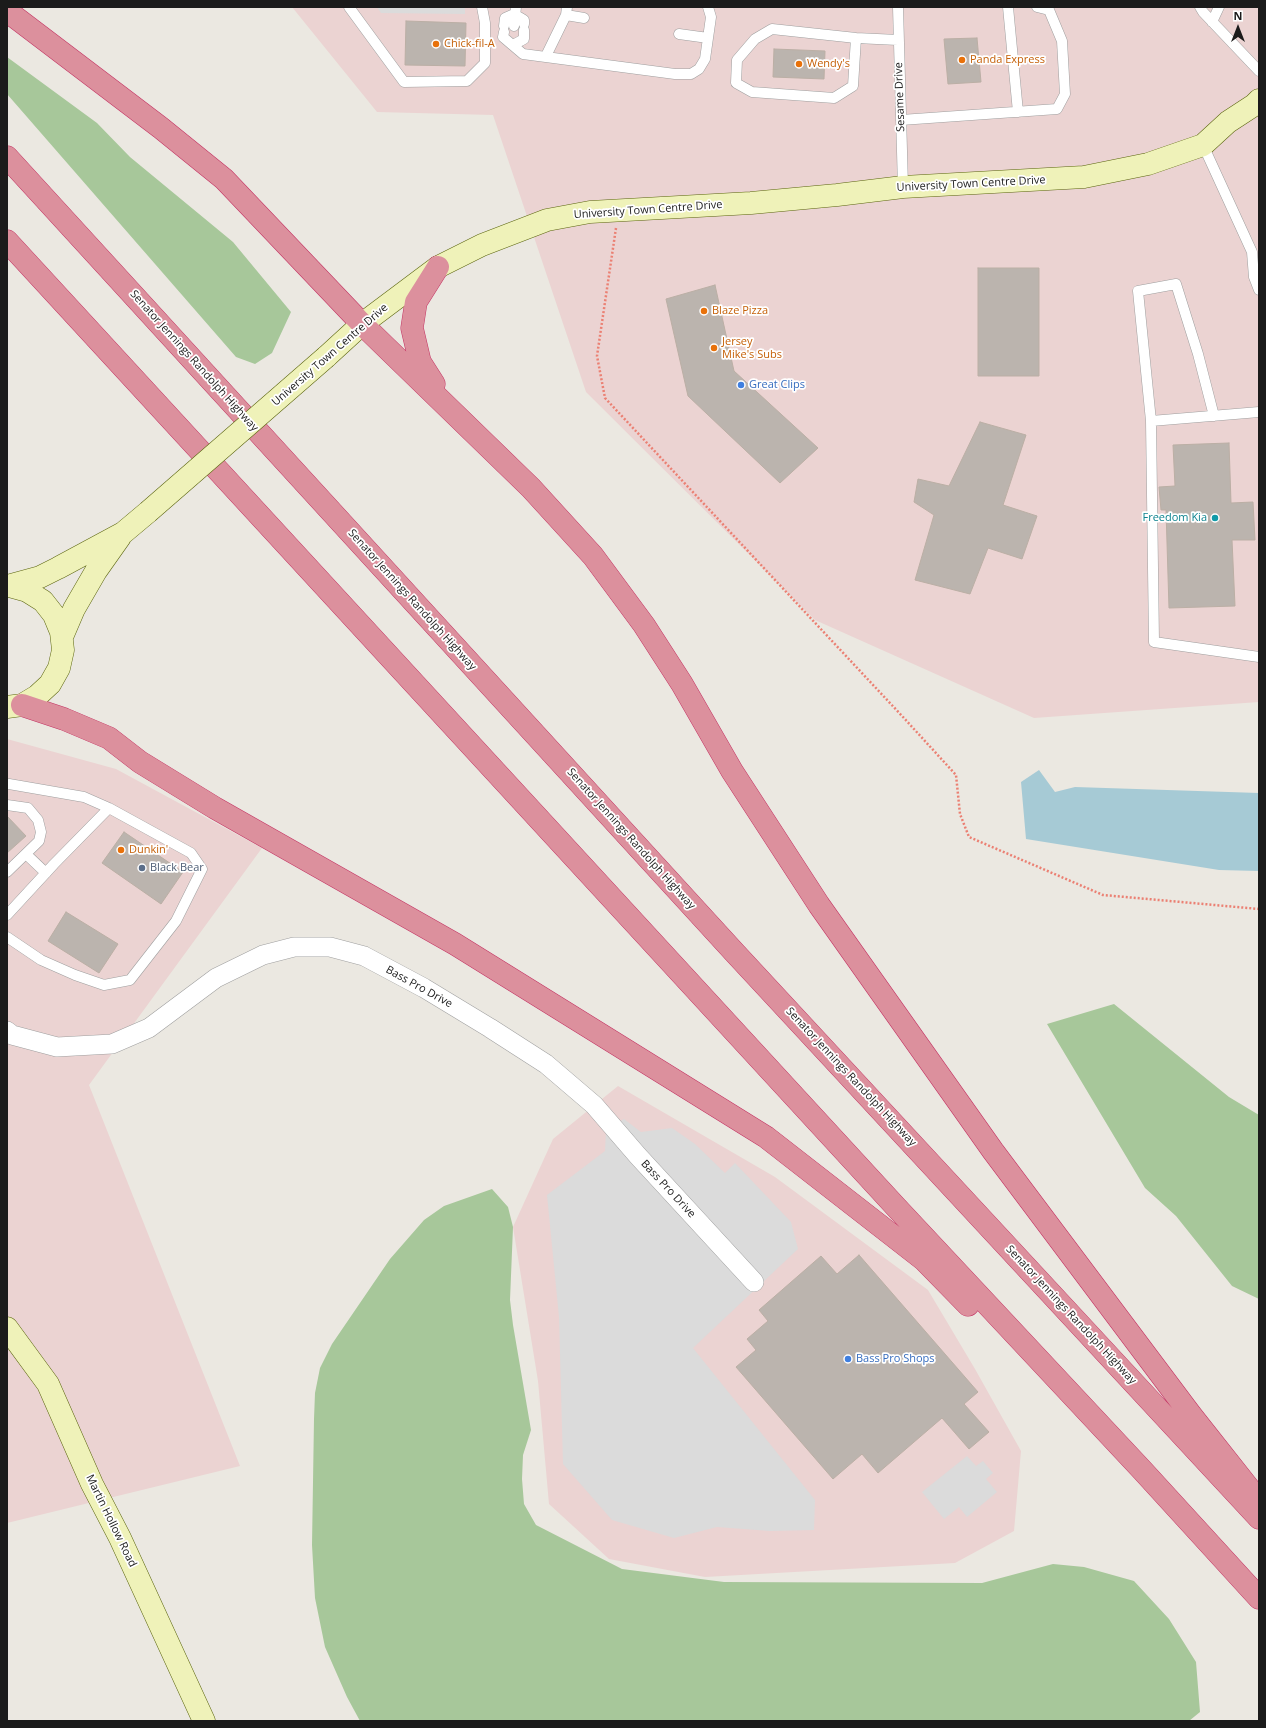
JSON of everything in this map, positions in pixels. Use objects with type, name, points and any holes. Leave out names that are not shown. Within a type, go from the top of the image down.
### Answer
[{"type":"highway","points":[[7,11],[161,128],[224,179],[362,324],[531,488],[593,556],[644,625],[682,684],[732,771],[819,905],[993,1151],[1191,1415],[1259,1501]]},
{"type":"highway","name":"Senator Jennings Randolph Highway","points":[[7,157],[741,958],[1259,1518]]},
{"type":"highway","points":[[7,241],[896,1207],[1143,1471],[1259,1598]]},
{"type":"highway","points":[[438,266],[416,302],[412,328],[420,362],[451,410]]},
{"type":"highway","points":[[14,706],[64,718],[109,738],[140,762],[215,808],[455,944],[766,1137],[924,1260],[1023,1360],[1143,1471]]},
{"type":"street","name":"University Town Centre Drive","points":[[8,586],[40,577],[122,533],[326,357],[362,324],[438,266],[482,245],[547,220],[590,212],[751,203],[903,187],[1084,178],[1148,164],[1203,145],[1228,122],[1259,100]]},
{"type":"street","name":"University Town Centre Drive","points":[[62,637],[74,609],[96,570],[122,533]]},
{"type":"street","name":"University Town Centre Drive","points":[[8,586],[27,591],[43,601],[54,615],[61,632],[63,650],[59,668],[50,684],[37,696],[14,706]]},
{"type":"street","name":"Bass Pro Drive","points":[[9,1036],[57,1047],[112,1044],[149,1028],[216,978],[264,955],[294,947],[330,947],[364,956],[424,988],[546,1064],[588,1100],[754,1282]]},
{"type":"street","name":"Martin Hollow Road","points":[[7,1328],[48,1384],[92,1484],[120,1538],[204,1721]]},
{"type":"lane","points":[[349,7],[404,82],[467,81],[485,63],[485,23],[482,7]]},
{"type":"lane","points":[[515,10],[509,29],[503,37],[523,54],[675,74],[691,74],[699,69],[705,58],[711,17],[708,7]]},
{"type":"lane","name":"Sesame Drive","points":[[898,7],[903,187]]},
{"type":"lane","points":[[1008,7],[1018,112]]},
{"type":"lane","points":[[901,120],[1057,109],[1065,94],[1062,41],[1049,10],[1037,7]]},
{"type":"lane","points":[[1200,7],[1212,22],[1259,71]]},
{"type":"lane","points":[[1212,22],[1219,7]]},
{"type":"lane","points":[[513,45],[524,39],[524,20],[515,10]]},
{"type":"lane","points":[[546,56],[567,11],[584,18]]},
{"type":"lane","points":[[856,38],[853,86],[834,98],[752,92],[736,83],[737,60],[755,39],[772,30],[856,38],[898,40]]},
{"type":"lane","points":[[680,34],[708,38]]},
{"type":"lane","points":[[1203,145],[1256,253],[1254,277],[1259,290]]},
{"type":"lane","points":[[1214,416],[1198,354],[1176,284],[1138,291],[1151,421],[1154,642],[1259,657]]},
{"type":"lane","points":[[1151,421],[1259,412]]},
{"type":"lane","points":[[7,937],[41,960],[104,986],[130,980],[176,920],[202,869],[191,853],[109,808],[84,797],[8,784]]},
{"type":"lane","points":[[7,805],[28,808],[38,820],[41,832],[39,841],[7,872]]},
{"type":"lane","points":[[7,915],[109,808]]},
{"type":"lane","points":[[26,854],[46,873]]},
{"type":"path","points":[[619,210],[597,356],[605,398],[956,775],[960,814],[969,837],[1103,895],[1259,909]]},
{"type":"shaded area","points":[[292,7],[1259,7],[1259,702],[1034,718],[815,620],[586,392],[493,115],[377,112]]},
{"type":"shaded area","points":[[377,7],[465,7],[465,14],[381,13]]},
{"type":"shaded area","points":[[7,739],[116,769],[262,848],[89,1085],[240,1466],[7,1523]]},
{"type":"shaded area","points":[[618,1086],[775,1177],[928,1290],[1021,1451],[1014,1531],[955,1563],[705,1577],[609,1559],[549,1504],[538,1381],[513,1227],[553,1139]]},
{"type":"shaded area","points":[[624,1119],[641,1132],[672,1128],[695,1144],[725,1173],[735,1163],[791,1222],[798,1249],[693,1348],[815,1500],[814,1530],[770,1531],[717,1527],[674,1538],[612,1520],[563,1464],[559,1317],[547,1195],[605,1151],[606,1130]]},
{"type":"shaded area","points":[[967,1456],[976,1466],[983,1461],[993,1473],[986,1479],[997,1492],[967,1517],[959,1507],[944,1519],[922,1492]]},
{"type":"green space","points":[[7,57],[97,123],[130,157],[233,242],[291,312],[272,353],[255,364],[236,357],[7,94]]},
{"type":"green space","points":[[1114,1004],[1229,1097],[1259,1115],[1259,1299],[1232,1286],[1176,1216],[1145,1188],[1047,1024]]},
{"type":"green space","points":[[492,1189],[508,1207],[513,1227],[510,1300],[531,1430],[523,1455],[522,1479],[524,1504],[536,1525],[622,1569],[724,1582],[982,1583],[1053,1564],[1084,1567],[1134,1581],[1169,1619],[1196,1662],[1200,1712],[1189,1721],[360,1721],[347,1697],[325,1647],[315,1598],[312,1545],[314,1419],[315,1393],[320,1368],[332,1344],[390,1259],[424,1220],[444,1206]]},
{"type":"water","points":[[1039,770],[1055,792],[1075,787],[1259,793],[1259,871],[1219,870],[1026,839],[1021,782]]},
{"type":"building","name":"Chick-fil-A","points":[[406,21],[466,23],[465,66],[405,65]]},
{"type":"building","name":"Panda Express","points":[[977,38],[981,82],[948,84],[944,39]]},
{"type":"building","name":"Wendy's","points":[[774,49],[825,51],[824,79],[773,77]]},
{"type":"building","points":[[978,268],[1039,268],[1039,376],[978,376]]},
{"type":"building","points":[[715,285],[734,371],[818,448],[780,483],[688,396],[666,299]]},
{"type":"building","points":[[980,422],[1026,435],[1003,505],[1037,516],[1022,559],[988,548],[970,594],[915,580],[934,515],[914,502],[918,479],[949,486]]},
{"type":"building","name":"Freedom Kia","points":[[1229,443],[1231,503],[1253,502],[1255,540],[1232,540],[1235,606],[1169,608],[1166,510],[1161,510],[1159,487],[1175,486],[1173,445]]},
{"type":"building","points":[[7,816],[26,836],[7,853]]},
{"type":"building","name":"Black Bear","points":[[124,832],[183,872],[161,904],[102,863]]},
{"type":"building","points":[[66,912],[118,944],[99,973],[48,941]]},
{"type":"building","name":"Bass Pro Shops","points":[[859,1255],[978,1392],[964,1404],[989,1432],[969,1449],[942,1418],[878,1473],[862,1454],[833,1479],[736,1367],[756,1350],[747,1339],[768,1321],[759,1310],[821,1256],[837,1274]]},
{"type":"place","name":"Chick-fil-A","points":[[436,44]]},
{"type":"place","name":"Panda Express","points":[[962,60]]},
{"type":"place","name":"Wendy's","points":[[799,64]]},
{"type":"place","name":"Blaze Pizza","points":[[704,311]]},
{"type":"place","name":"Jersey Mike's Subs","points":[[714,348]]},
{"type":"place","name":"Great Clips","points":[[741,385]]},
{"type":"place","name":"Freedom Kia","points":[[1215,518]]},
{"type":"place","name":"Dunkin'","points":[[121,850]]},
{"type":"place","name":"Black Bear","points":[[142,868]]},
{"type":"place","name":"Bass Pro Shops","points":[[848,1359]]}]
